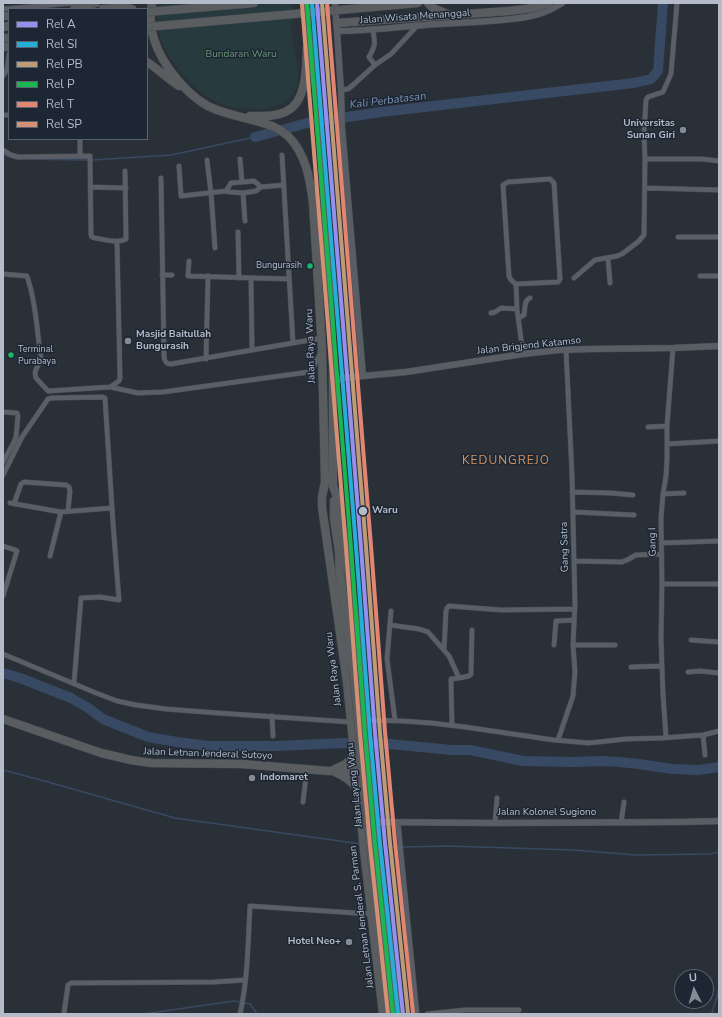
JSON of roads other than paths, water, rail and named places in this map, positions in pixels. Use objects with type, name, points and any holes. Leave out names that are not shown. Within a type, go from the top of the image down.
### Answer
[{"type":"highway","points":[[76,5],[96,3]]},
{"type":"highway","name":"Jalan Raya Waru","points":[[152,3],[151,18],[156,47],[185,90],[207,106],[277,128],[296,144],[304,160],[310,179],[322,338],[325,482],[322,507],[339,623],[356,770]]},
{"type":"highway","points":[[148,12],[254,3]]},
{"type":"highway","name":"Jalan Raya Waru","points":[[305,3],[308,36],[313,62],[324,190],[333,366],[333,486],[338,503],[360,655],[371,769]]},
{"type":"highway","points":[[148,26],[418,3]]},
{"type":"highway","points":[[428,3],[433,8],[453,16]]},
{"type":"highway","points":[[337,27],[425,16],[453,16],[517,10],[533,8],[548,3]]},
{"type":"highway","points":[[113,8],[128,8]]},
{"type":"highway","points":[[233,114],[249,116],[273,115],[289,110],[294,105],[305,82],[308,36]]},
{"type":"highway","points":[[148,63],[185,90]]},
{"type":"highway","name":"Jalan Layang Waru","points":[[325,482],[353,667],[374,881],[390,1014]]},
{"type":"highway","name":"Jalan Layang Waru","points":[[333,486],[334,518],[339,552],[340,575]]},
{"type":"highway","name":"Jalan Letnan Jenderal Sutoyo","points":[[3,719],[114,757],[151,763],[241,764],[329,771],[371,769]]},
{"type":"highway","points":[[329,771],[346,764],[354,755],[361,763],[365,762],[370,755]]},
{"type":"highway","points":[[371,769],[377,840],[397,1014]]},
{"type":"highway","name":"Jalan Letnan Jenderal S. Parman","points":[[356,770],[383,1014]]},
{"type":"highway","points":[[329,771],[335,772],[346,778],[355,786],[358,792]]},
{"type":"street","points":[[335,3],[342,128],[363,376]]},
{"type":"street","name":"Jalan Wisata Menanggal","points":[[337,27],[373,30],[526,18],[546,12],[562,3]]},
{"type":"street","points":[[574,278],[595,260],[622,254],[639,241],[644,235],[644,134],[646,100],[648,97],[663,92],[671,74],[677,3]]},
{"type":"street","points":[[13,8],[44,5],[76,5]]},
{"type":"street","points":[[341,90],[348,89],[375,65],[391,54],[417,26]]},
{"type":"street","points":[[373,30],[374,50],[369,57],[375,65]]},
{"type":"street","points":[[3,76],[7,70],[8,62]]},
{"type":"street","points":[[80,140],[80,155]]},
{"type":"street","points":[[3,150],[18,157],[90,156],[91,236],[95,238],[117,241],[124,241],[126,238],[125,171]]},
{"type":"street","points":[[282,155],[293,343]]},
{"type":"street","points":[[240,159],[242,182]]},
{"type":"street","points":[[645,159],[702,159],[719,161]]},
{"type":"street","points":[[207,160],[215,248]]},
{"type":"street","points":[[179,166],[181,196],[226,191],[243,193],[256,191],[261,187],[284,185]]},
{"type":"street","points":[[161,178],[164,354],[166,363],[171,364],[206,359],[322,338]]},
{"type":"street","points":[[516,284],[560,281],[554,184],[550,179],[508,182],[503,185],[509,276],[510,279],[516,284],[517,310],[523,354]]},
{"type":"street","points":[[226,191],[231,183],[254,181],[261,187]]},
{"type":"street","points":[[90,187],[126,188]]},
{"type":"street","points":[[645,188],[719,190]]},
{"type":"street","points":[[243,193],[246,221]]},
{"type":"street","points":[[238,232],[239,278]]},
{"type":"street","points":[[678,237],[719,236]]},
{"type":"street","points":[[110,387],[119,381],[120,378],[117,241]]},
{"type":"street","points":[[608,258],[610,283]]},
{"type":"street","points":[[188,260],[188,276],[289,279]]},
{"type":"street","points":[[3,274],[27,276],[32,291],[41,359],[34,372],[36,378],[48,391],[110,387],[138,393],[163,392],[309,372],[312,370],[322,348]]},
{"type":"street","points":[[162,275],[172,275]]},
{"type":"street","points":[[206,359],[208,276]]},
{"type":"street","points":[[700,276],[719,276]]},
{"type":"street","points":[[251,278],[252,347]]},
{"type":"street","points":[[519,318],[524,315],[526,301],[530,298]]},
{"type":"street","points":[[491,313],[496,312],[501,308],[517,310]]},
{"type":"street","name":"Jalan Brigjend Katamso","points":[[342,378],[406,372],[523,354],[566,350],[719,346]]},
{"type":"street","name":"Gang I","points":[[666,737],[661,639],[661,518],[666,476],[667,426],[673,348]]},
{"type":"street","name":"Gang Satra","points":[[558,740],[573,692],[575,672],[573,645],[575,609],[573,512],[566,350]]},
{"type":"street","points":[[333,366],[336,373],[342,378],[337,381],[333,389]]},
{"type":"street","points":[[79,397],[80,388]]},
{"type":"street","points":[[3,475],[22,437],[47,400],[52,398],[79,397],[102,397],[105,399],[120,600],[82,598],[74,683]]},
{"type":"street","points":[[3,412],[17,413],[18,416],[16,437],[3,462]]},
{"type":"street","points":[[648,427],[667,426]]},
{"type":"street","points":[[667,444],[719,441]]},
{"type":"street","points":[[68,511],[70,491],[69,487],[66,485],[24,482],[21,484],[12,504],[61,512],[112,508]]},
{"type":"street","points":[[572,492],[633,495]]},
{"type":"street","points":[[663,494],[684,493]]},
{"type":"street","points":[[50,556],[61,512]]},
{"type":"street","points":[[573,512],[634,515]]},
{"type":"street","points":[[662,543],[719,541]]},
{"type":"street","points":[[3,546],[15,550],[16,552],[3,596]]},
{"type":"street","points":[[574,561],[622,562],[636,555],[662,554]]},
{"type":"street","points":[[662,584],[719,584]]},
{"type":"street","points":[[444,650],[446,611],[449,606],[501,610],[575,609]]},
{"type":"street","points":[[391,611],[387,659],[395,720]]},
{"type":"street","points":[[554,645],[556,621],[574,620]]},
{"type":"street","points":[[390,625],[419,629],[428,632],[450,658],[459,678]]},
{"type":"street","points":[[452,725],[451,679],[469,676],[471,674],[472,630]]},
{"type":"street","points":[[691,640],[719,642]]},
{"type":"street","points":[[573,645],[615,645]]},
{"type":"street","points":[[3,654],[96,693],[117,701],[136,705],[181,710],[350,722]]},
{"type":"street","points":[[632,667],[662,666]]},
{"type":"street","points":[[688,672],[700,671],[719,673]]},
{"type":"street","points":[[272,716],[273,736]]},
{"type":"street","points":[[367,720],[395,720],[452,725],[589,743],[626,739],[703,735],[719,731]]},
{"type":"street","points":[[703,735],[705,755]]},
{"type":"street","points":[[303,802],[307,769]]},
{"type":"street","points":[[495,823],[496,798]]},
{"type":"street","points":[[621,822],[624,802]]},
{"type":"street","name":"Jalan Kolonel Sugiono","points":[[376,822],[495,823],[719,821]]},
{"type":"street","points":[[398,822],[417,1014]]},
{"type":"street","points":[[241,1014],[250,906],[371,914]]},
{"type":"street","points":[[64,1013],[68,985],[70,983],[214,982],[245,980]]},
{"type":"street","points":[[427,1014],[464,1010],[519,1010]]},
{"type":"waterway","name":"Kali Perbatasan","points":[[255,137],[307,123],[381,112],[634,83],[651,79],[658,71],[663,3]]},
{"type":"waterway","name":"Kali Perbatasan","points":[[92,160],[171,155],[255,137]]},
{"type":"waterway","name":"Kali Perbatasan","points":[[3,155],[17,159],[88,160]]},
{"type":"waterway","points":[[3,673],[71,698],[87,707],[103,719],[148,737],[177,742],[208,746],[276,746],[343,743],[389,744],[452,750],[470,750],[523,761],[602,761],[639,764],[672,769],[698,770],[719,767]]},
{"type":"waterway","points":[[3,770],[175,818],[361,844]]},
{"type":"waterway","points":[[380,846],[399,847]]},
{"type":"waterway","points":[[402,847],[448,846],[573,850],[636,855],[710,854],[719,852]]},
{"type":"waterway","points":[[709,1014],[712,1013],[719,984]]},
{"type":"waterway","points":[[143,1014],[234,1001],[250,1004],[257,1014]]},
{"type":"rail line","name":"SI","points":[[312,3],[370,733],[398,1014]]},
{"type":"rail line","name":"A","points":[[317,3],[375,733],[403,1014]]},
{"type":"rail line","name":"PB","points":[[322,3],[380,733],[408,1013]]},
{"type":"rail line","name":"T","points":[[327,3],[385,732],[413,1013]]},
{"type":"rail line","name":"SP","points":[[302,4],[360,734],[388,1014]]},
{"type":"rail line","name":"P","points":[[307,4],[365,734],[393,1014]]},
{"type":"place","name":"Universitas Sunan Giri","points":[[683,130]]},
{"type":"place","name":"Bungurasih","points":[[310,266]]},
{"type":"place","name":"Masjid Baitullah Bungurasih","points":[[128,341]]},
{"type":"place","name":"Terminal Purabaya","points":[[11,355]]},
{"type":"place","name":"Waru","points":[[363,511]]},
{"type":"place","name":"Indomaret","points":[[252,778]]},
{"type":"place","name":"Hotel Neo+","points":[[349,942]]},
{"type":"district","name":"KEDUNGREJO","points":[[506,461]]},
{"type":"park label","name":"Bundaran Waru","points":[[241,55]]}]
